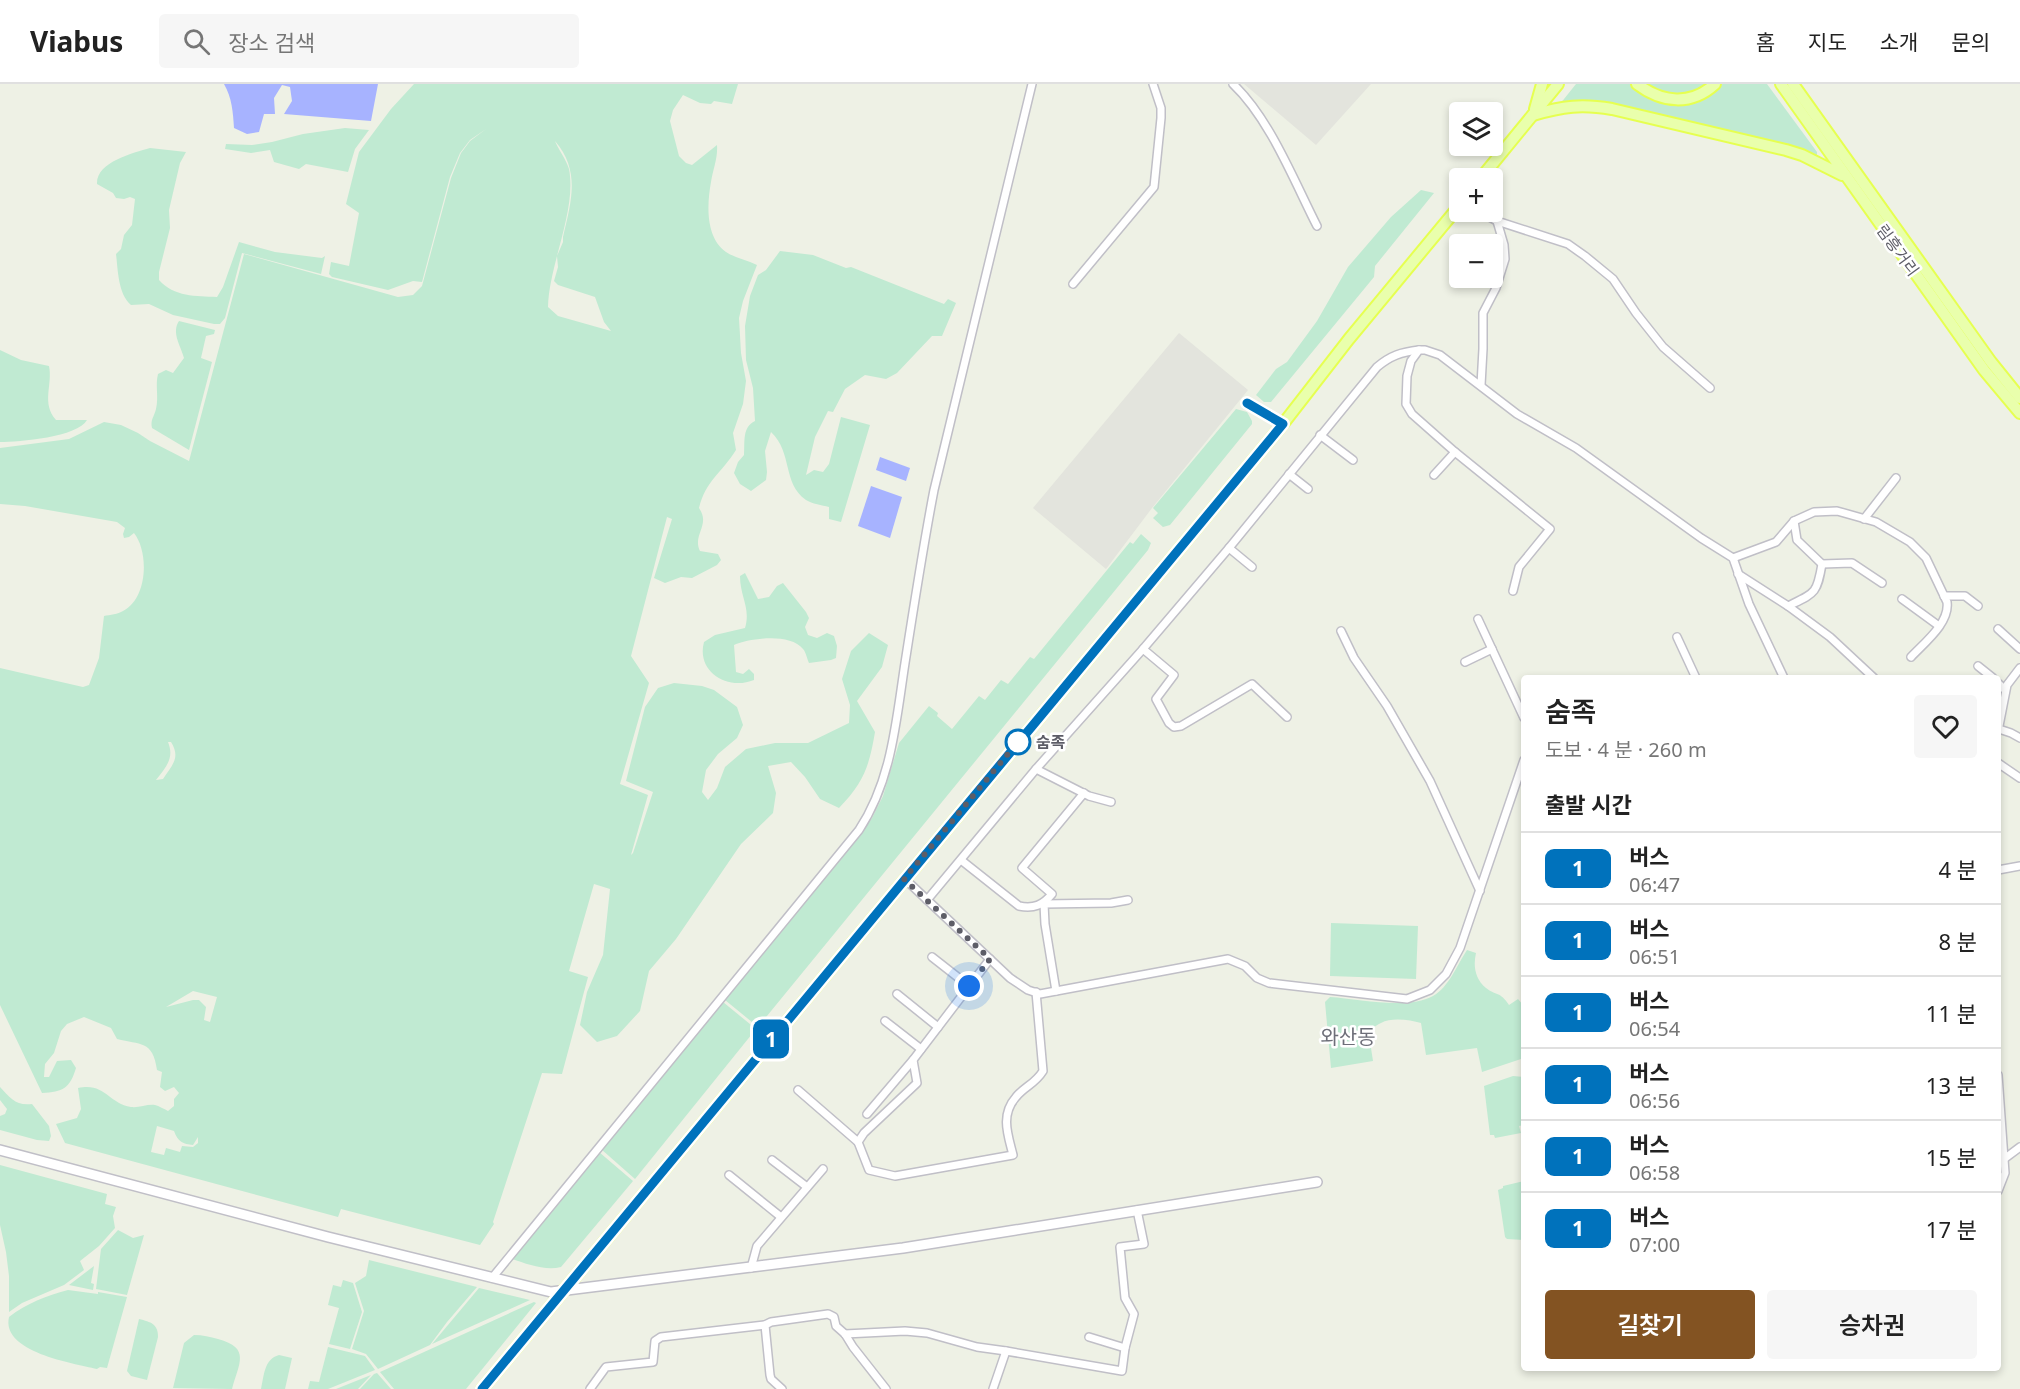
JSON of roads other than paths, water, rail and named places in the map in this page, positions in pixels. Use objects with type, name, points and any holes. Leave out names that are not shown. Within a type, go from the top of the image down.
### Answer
[{"type":"main road","points":[[1533,115],[1542,84]]},
{"type":"main road","points":[[1489,168],[1558,84]]},
{"type":"main road","points":[[1636,84],[1653,94],[1668,99],[1682,100],[1697,97],[1716,84]]},
{"type":"main road","name":"림흥거리","points":[[1780,84],[1984,370],[2020,413]]},
{"type":"main road","name":"림흥거리","points":[[1793,84],[1984,352],[2018,392]]},
{"type":"main road","points":[[1533,115],[1568,106],[1612,109],[1786,150],[1809,158],[1845,177]]},
{"type":"main road","points":[[482,1389],[1268,442],[1349,339],[1449,218]]},
{"type":"street","points":[[492,1278],[859,830],[876,800],[891,752],[934,490],[1032,84]]},
{"type":"street","points":[[1233,84],[1256,111],[1317,226]]},
{"type":"street","points":[[1073,284],[1154,187],[1161,108],[1151,85]]},
{"type":"street","points":[[1481,386],[1484,349],[1483,313],[1496,288],[1505,259],[1497,222]]},
{"type":"street","points":[[1500,222],[1568,244],[1586,256],[1613,279],[1636,314],[1664,347],[1710,388]]},
{"type":"street","points":[[1419,350],[1407,376],[1406,404],[1412,414],[1550,530],[1519,567],[1513,591]]},
{"type":"street","points":[[927,900],[1036,769],[1228,548],[1377,368],[1387,358],[1406,351],[1425,350],[1440,355],[1517,414],[1576,448],[1732,558],[1762,634],[1782,675]]},
{"type":"street","points":[[1320,435],[1353,460]]},
{"type":"street","points":[[1434,475],[1455,452]]},
{"type":"street","points":[[1289,474],[1308,489]]},
{"type":"street","points":[[1864,519],[1896,478]]},
{"type":"street","points":[[1732,558],[1776,542],[1794,521],[1814,512],[1837,511],[1876,522],[1910,542],[1926,558],[1948,609],[1939,626],[1911,657]]},
{"type":"street","points":[[1794,521],[1797,540],[1822,564],[1852,563],[1882,583]]},
{"type":"street","points":[[1228,548],[1252,567]]},
{"type":"street","points":[[1788,606],[1813,594],[1819,583],[1822,564]]},
{"type":"street","points":[[1738,574],[1788,606],[1830,638],[1871,675]]},
{"type":"street","points":[[1944,596],[1965,596],[1978,606]]},
{"type":"street","points":[[1902,598],[1939,626]]},
{"type":"street","points":[[1478,619],[1521,712]]},
{"type":"street","points":[[1998,629],[2020,649]]},
{"type":"street","points":[[1341,631],[1354,658],[1387,706],[1430,781],[1480,891]]},
{"type":"street","points":[[1677,638],[1695,675]]},
{"type":"street","points":[[1143,648],[1174,675],[1156,699],[1169,723],[1174,727],[1181,726],[1252,684],[1287,717]]},
{"type":"street","points":[[1465,662],[1492,649]]},
{"type":"street","points":[[1978,666],[1990,675]]},
{"type":"street","points":[[2001,708],[2007,685],[2020,668]]},
{"type":"street","points":[[2001,686],[2005,690]]},
{"type":"street","points":[[2001,731],[2020,738]]},
{"type":"street","points":[[2001,765],[2020,778]]},
{"type":"street","points":[[1036,769],[1084,793],[1111,802]]},
{"type":"street","points":[[904,879],[1010,978],[1028,990],[1040,994],[1228,959],[1245,966],[1257,978],[1269,983],[1407,999],[1430,990],[1446,974],[1460,948],[1521,769]]},
{"type":"street","points":[[1056,991],[1044,904],[1052,894],[1022,868],[1084,793]]},
{"type":"street","points":[[961,860],[1019,906],[1111,903],[1128,900]]},
{"type":"street","points":[[2001,869],[2020,866]]},
{"type":"street","points":[[932,957],[969,986]]},
{"type":"street","points":[[867,1114],[913,1060],[990,959]]},
{"type":"street","points":[[798,1090],[858,1142],[869,1170],[895,1176],[1013,1155],[1005,1120],[1015,1097],[1037,1081],[1043,1071],[1036,992]]},
{"type":"street","points":[[897,994],[938,1027]]},
{"type":"street","points":[[885,1021],[921,1049]]},
{"type":"street","points":[[858,1142],[864,1133],[917,1083],[913,1060]]},
{"type":"street","points":[[2001,1117],[2004,1159],[2001,1172]]},
{"type":"street","points":[[2004,1159],[2020,1147]]},
{"type":"street","points":[[0,1150],[551,1292],[903,1248],[1317,1182]]},
{"type":"street","points":[[772,1160],[807,1187]]},
{"type":"street","points":[[751,1268],[757,1246],[823,1169]]},
{"type":"street","points":[[729,1175],[781,1217]]},
{"type":"street","points":[[845,1334],[905,1331],[927,1333],[977,1347],[1122,1371],[1125,1348],[1134,1314],[1125,1298],[1120,1248],[1144,1244],[1137,1210]]},
{"type":"street","points":[[590,1389],[606,1367],[652,1362],[655,1341],[661,1337],[765,1325],[771,1322],[828,1314],[834,1317],[836,1326],[845,1334],[886,1389]]},
{"type":"street","points":[[765,1325],[771,1379],[782,1389]]},
{"type":"street","points":[[1089,1337],[1125,1348]]},
{"type":"street","points":[[993,1389],[1006,1351]]},
{"type":"water","points":[[224,84],[378,84],[371,121],[284,114],[292,101],[290,87],[282,85],[274,98],[275,114],[264,114],[259,132],[247,134],[234,128],[233,111]]},
{"type":"water","points":[[880,457],[910,468],[906,481],[876,470]]},
{"type":"water","points":[[871,486],[902,497],[890,538],[858,526]]},
{"type":"place","name":"숨족","points":[[1018,742]]},
{"type":"district","name":"와산동","points":[[1348,1037]]}]
